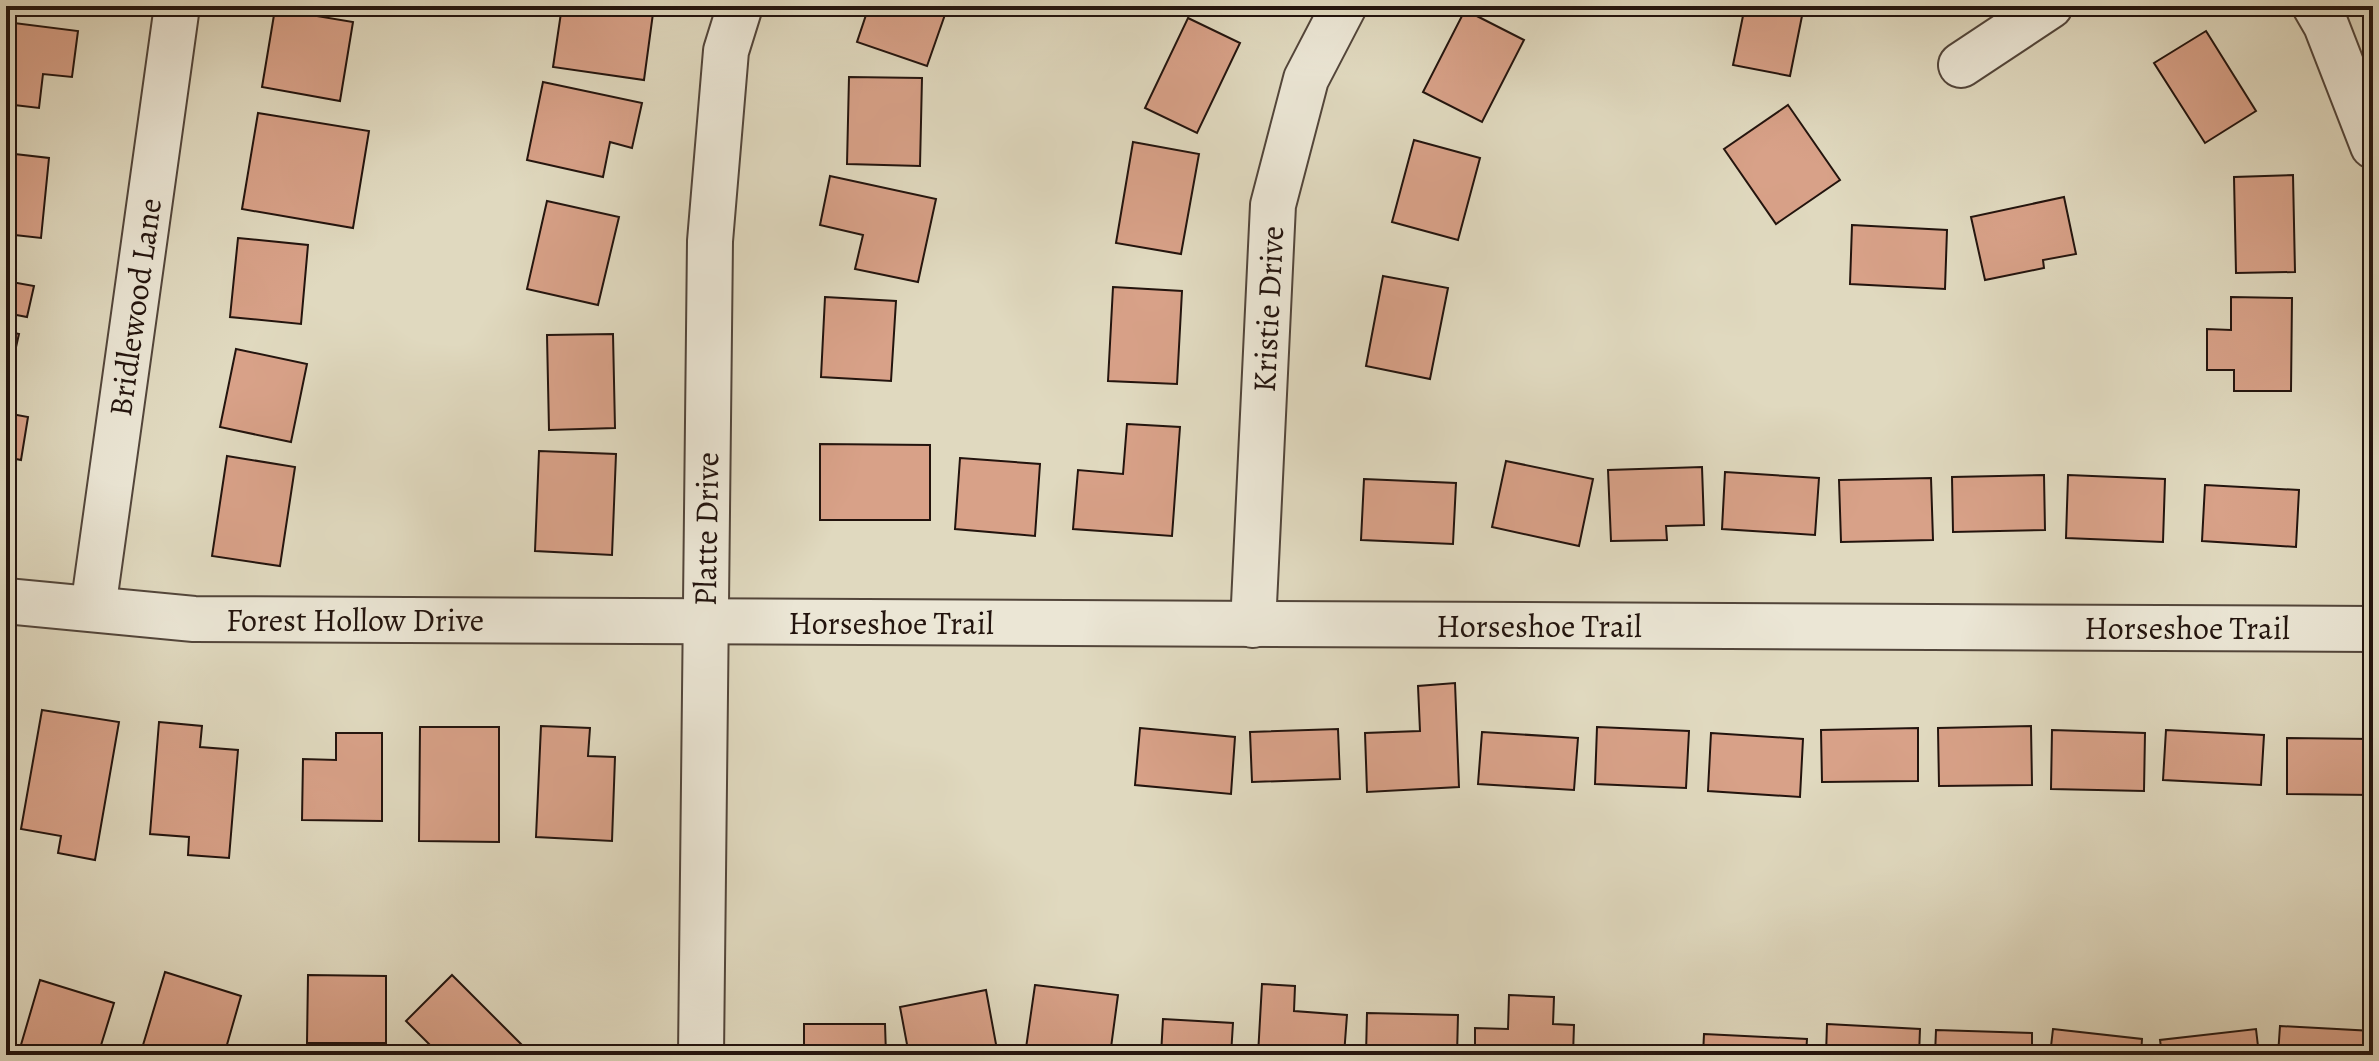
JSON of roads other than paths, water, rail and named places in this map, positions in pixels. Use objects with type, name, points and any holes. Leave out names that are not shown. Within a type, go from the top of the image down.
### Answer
[{"type":"street","name":"Bridlewood Lane","points":[[93,609],[177,6]]},
{"type":"street","name":"Platte Drive","points":[[701,1055],[710,241],[726,51],[740,6]]},
{"type":"street","name":"Kristie Drive","points":[[1253,625],[1273,205],[1306,79],[1344,6]]},
{"type":"street","points":[[1961,65],[2050,6]]},
{"type":"street","points":[[2315,6],[2326,25],[2373,146]]},
{"type":"street","name":"Forest Hollow Drive","points":[[6,601],[194,619],[704,622]]},
{"type":"street","name":"Horseshoe Trail","points":[[704,622],[2373,629]]}]
